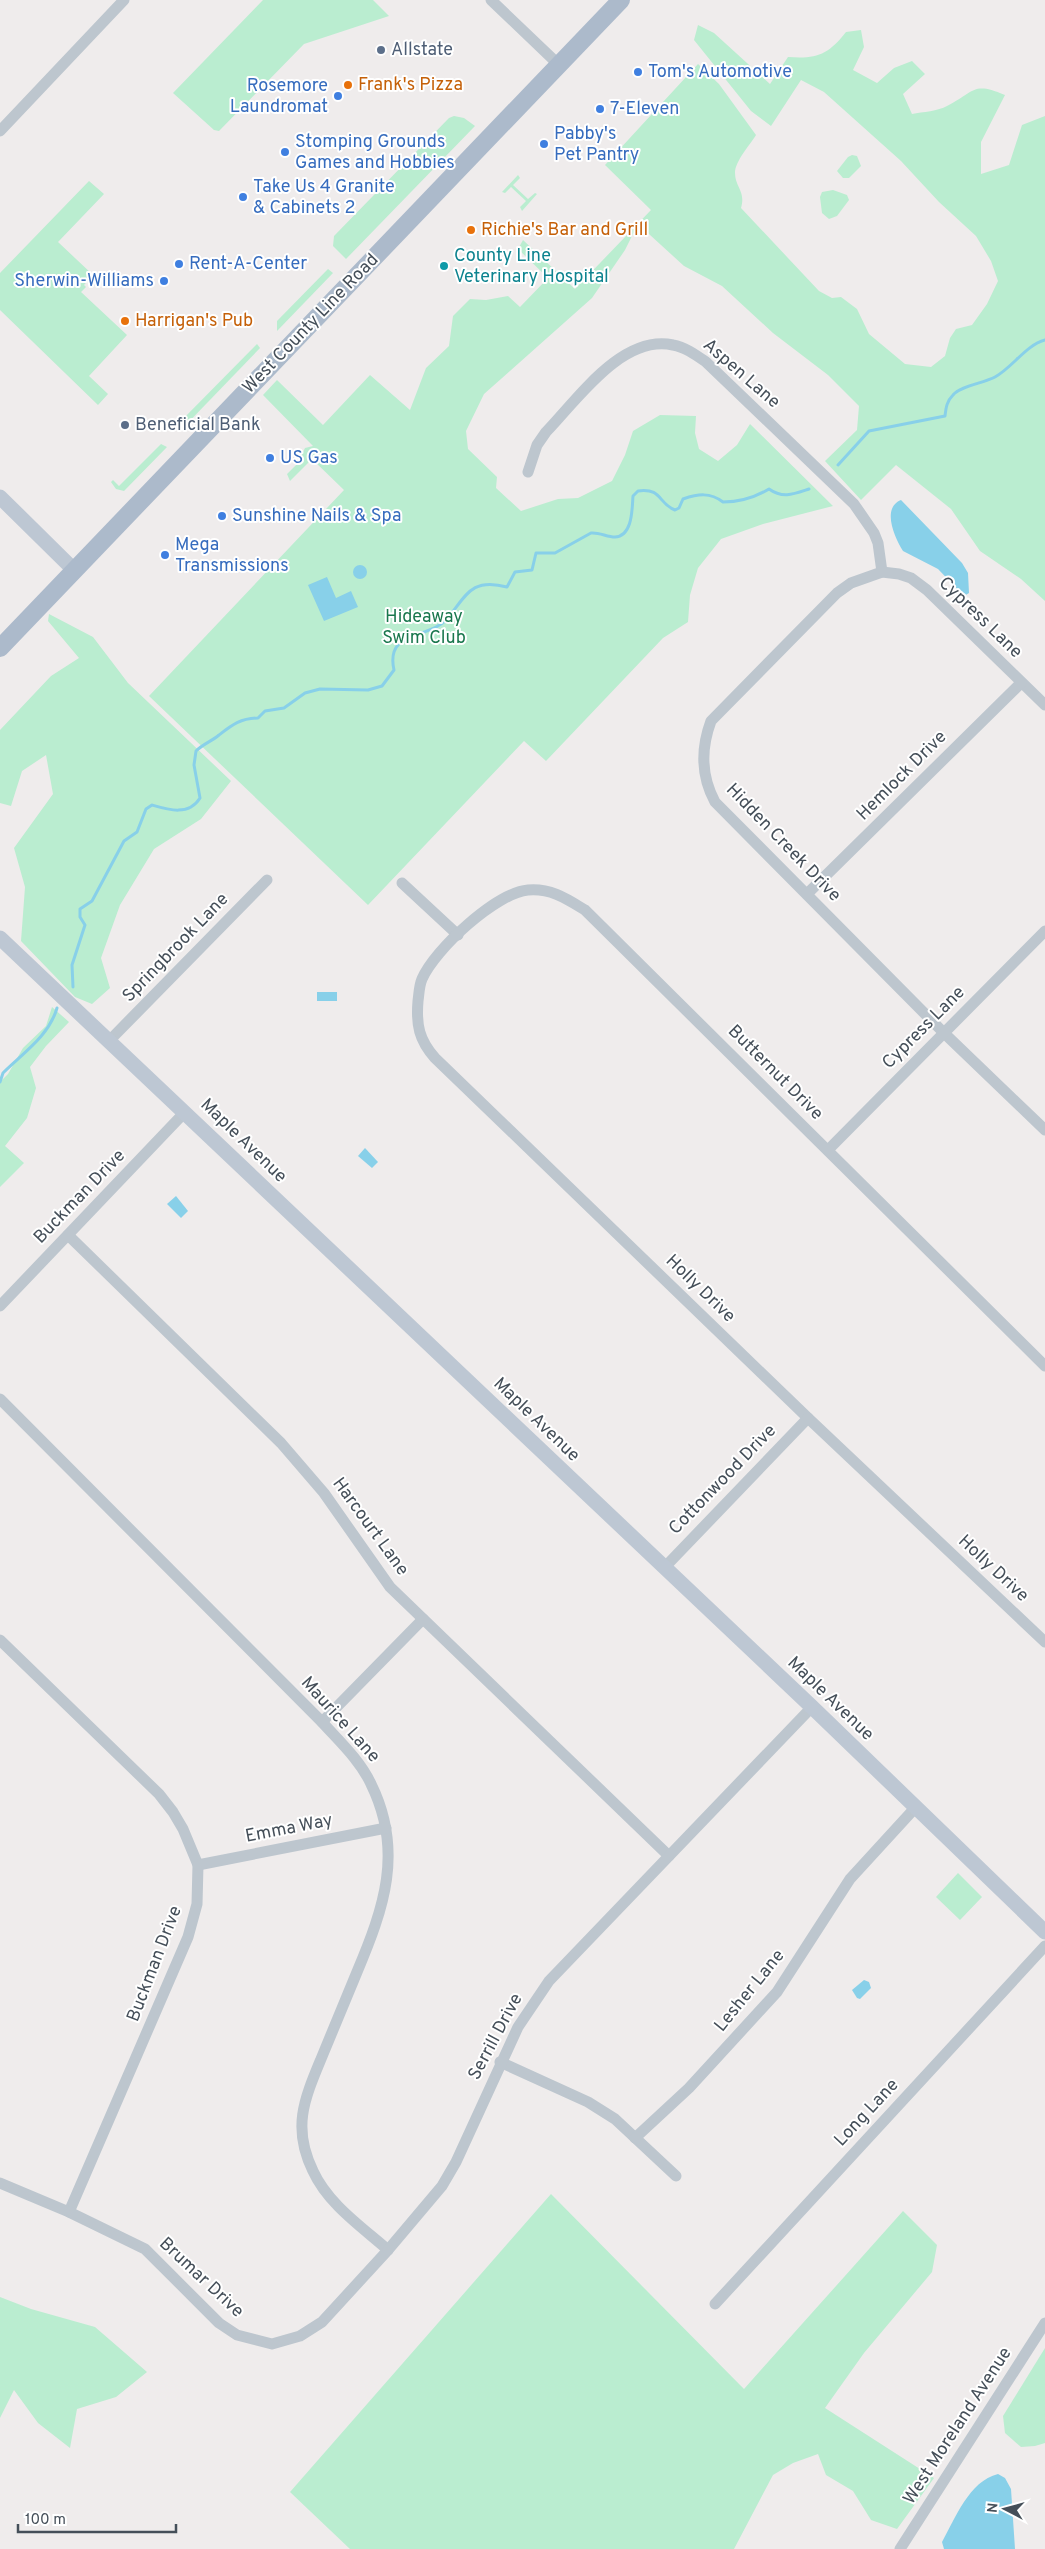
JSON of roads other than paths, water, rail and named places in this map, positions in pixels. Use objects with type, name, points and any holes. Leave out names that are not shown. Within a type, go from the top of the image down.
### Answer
[{"type":"main road","name":"West County Line Road","points":[[0,648],[621,0]]},
{"type":"street","points":[[0,131],[124,0]]},
{"type":"street","points":[[491,0],[559,65]]},
{"type":"street","name":"Aspen Lane","points":[[528,472],[537,445],[546,432],[616,359],[636,348],[672,344],[706,362],[854,504],[874,533],[878,543],[882,572]]},
{"type":"street","points":[[0,497],[74,570]]},
{"type":"street","name":"Cypress Lane","points":[[882,572],[900,574],[927,590],[1045,705]]},
{"type":"street","name":"Hidden Creek Drive","points":[[882,572],[851,583],[837,593],[711,721],[703,750],[705,777],[715,802],[944,1033],[1045,1130]]},
{"type":"street","name":"Hemlock Drive","points":[[807,894],[1021,683]]},
{"type":"street","name":"Springbrook Lane","points":[[110,1040],[267,880]]},
{"type":"street","points":[[402,883],[458,935]]},
{"type":"street","name":"Butternut Drive","points":[[458,935],[492,904],[517,892],[546,891],[564,898],[585,910],[1045,1366]]},
{"type":"street","name":"Cypress Lane","points":[[828,1150],[1045,931]]},
{"type":"street","name":"Holly Drive","points":[[458,935],[430,967],[422,979],[418,991],[417,1028],[427,1049],[808,1418],[1045,1642]]},
{"type":"street","name":"Maple Avenue","points":[[0,938],[110,1040],[812,1707],[1045,1932]]},
{"type":"street","name":"Buckman Drive","points":[[0,1306],[185,1112]]},
{"type":"street","name":"Harcourt Lane","points":[[68,1235],[281,1442],[324,1493],[390,1587],[669,1856]]},
{"type":"street","name":"Maurice Lane","points":[[0,1399],[322,1722],[358,1762],[380,1804],[389,1847],[385,1895],[380,1915],[304,2100],[301,2117],[306,2152],[320,2184],[330,2198],[388,2250]]},
{"type":"street","name":"Cottonwood Drive","points":[[664,1568],[808,1418]]},
{"type":"street","points":[[322,1722],[423,1619]]},
{"type":"street","name":"Buckman Drive","points":[[0,1640],[159,1794],[183,1829],[198,1865],[197,1904],[188,1937],[69,2212]]},
{"type":"street","name":"Serrill Drive","points":[[272,2344],[300,2336],[322,2322],[388,2250],[442,2186],[456,2162],[500,2062],[518,2027],[549,1981],[812,1707]]},
{"type":"street","name":"Lesher Lane","points":[[635,2138],[689,2088],[777,1992],[850,1879],[915,1808]]},
{"type":"street","name":"Emma Way","points":[[198,1865],[386,1828]]},
{"type":"street","name":"Long Lane","points":[[715,2304],[1045,1946]]},
{"type":"street","points":[[500,2062],[588,2102],[614,2119],[676,2176]]},
{"type":"street","name":"Brumar Drive","points":[[0,2183],[126,2238],[152,2254],[228,2330],[247,2339],[272,2344]]},
{"type":"street","name":"West Moreland Avenue","points":[[900,2549],[1045,2323]]},
{"type":"water","points":[[901,500],[962,563],[968,573],[969,593],[964,596],[938,569],[903,551],[896,539],[891,524],[892,510],[895,504]]},
{"type":"water","points":[[357,565],[363,565],[367,572],[363,579],[357,579],[353,575],[353,569]]},
{"type":"water","points":[[327,577],[336,598],[351,591],[358,607],[324,621],[308,585]]},
{"type":"water","points":[[317,992],[337,992],[337,1001],[317,1001]]},
{"type":"water","points":[[365,1148],[378,1162],[372,1168],[358,1156]]},
{"type":"water","points":[[176,1196],[188,1211],[181,1218],[167,1204]]},
{"type":"water","points":[[864,1980],[869,1982],[871,1988],[860,1999],[857,1998],[852,1990]]},
{"type":"water","points":[[998,2474],[1005,2478],[1011,2489],[1015,2549],[944,2549],[942,2542],[964,2502],[979,2484]]},
{"type":"waterway","points":[[838,465],[869,431],[945,416],[948,402],[956,392],[1002,373],[1032,346],[1045,340]]},
{"type":"waterway","points":[[73,987],[72,965],[85,925],[80,917],[80,909],[92,901],[124,841],[137,832],[146,809],[152,805],[172,810],[184,809],[195,804],[200,798],[194,765],[196,751],[228,728],[242,721],[258,718],[265,711],[284,708],[305,693],[320,689],[368,690],[382,686],[394,670],[393,657],[396,648],[410,637],[438,626],[446,620],[470,591],[485,585],[507,587],[515,572],[532,570],[536,553],[555,553],[591,533],[615,537],[625,532],[632,514],[633,496],[638,491],[656,494],[665,504],[675,510],[679,508],[683,499],[699,495],[709,495],[723,502],[729,502],[747,499],[769,489],[784,495],[809,489]]},
{"type":"waterway","points":[[0,1082],[3,1073],[42,1036],[57,1008]]},
{"type":"place","name":"Allstate","points":[[381,50]]},
{"type":"place","name":"Tom's Automotive","points":[[638,72]]},
{"type":"place","name":"Frank's Pizza","points":[[348,85]]},
{"type":"place","name":"Rosemore Laundromat","points":[[338,96]]},
{"type":"place","name":"7-Eleven","points":[[600,109]]},
{"type":"place","name":"Pabby's Pet Pantry","points":[[544,144]]},
{"type":"place","name":"Stomping Grounds Games and Hobbies","points":[[285,152]]},
{"type":"place","name":"Take Us 4 Granite & Cabinets 2","points":[[243,197]]},
{"type":"place","name":"Richie's Bar and Grill","points":[[471,230]]},
{"type":"place","name":"Rent-A-Center","points":[[179,264]]},
{"type":"place","name":"County Line Veterinary Hospital","points":[[444,266]]},
{"type":"place","name":"Sherwin-Williams","points":[[164,281]]},
{"type":"place","name":"Harrigan's Pub","points":[[125,321]]},
{"type":"place","name":"Beneficial Bank","points":[[125,425]]},
{"type":"place","name":"US Gas","points":[[270,458]]},
{"type":"place","name":"Sunshine Nails & Spa","points":[[222,516]]},
{"type":"place","name":"Mega Transmissions","points":[[165,555]]},
{"type":"park label","name":"Hideaway Swim Club","points":[[424,628]]}]
